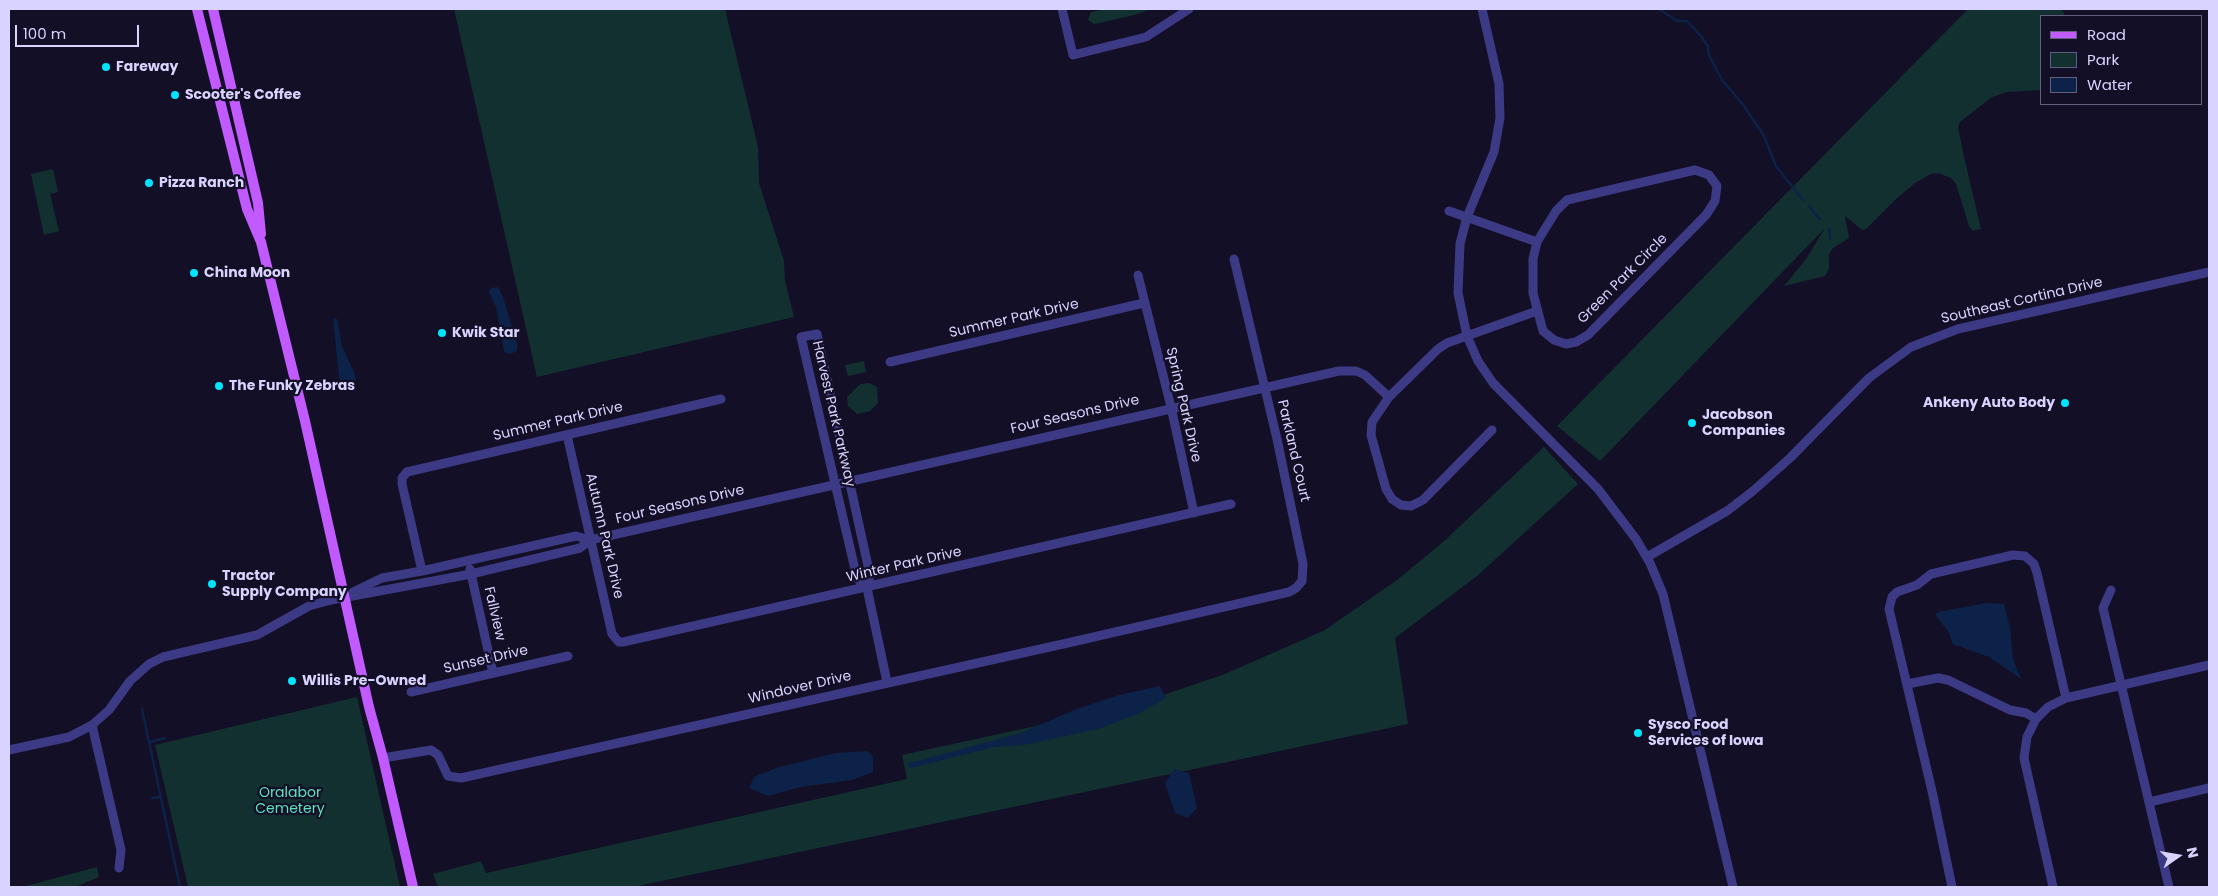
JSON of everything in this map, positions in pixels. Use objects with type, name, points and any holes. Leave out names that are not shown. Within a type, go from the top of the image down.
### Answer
[{"type":"main road","points":[[197,9],[247,209],[261,242],[305,421],[369,707],[414,887]]},
{"type":"main road","points":[[213,9],[258,203],[261,242]]},
{"type":"street","points":[[1062,9],[1073,55],[1146,37],[1189,9]]},
{"type":"street","points":[[1482,9],[1499,84],[1500,118],[1494,152],[1468,217],[1460,244],[1457,283],[1468,336],[1478,361],[1493,383],[1598,489],[1636,539],[1647,557],[1663,594],[1733,887]]},
{"type":"street","name":"Green Park Circle","points":[[1537,242],[1556,211],[1567,200],[1695,170],[1709,175],[1717,186],[1715,202],[1706,216],[1588,335],[1576,342],[1566,344],[1554,340],[1543,331],[1537,311]]},
{"type":"street","points":[[1449,211],[1537,242],[1532,278],[1537,311],[1438,349],[1389,397],[1372,422],[1371,434],[1386,488],[1392,499],[1411,506],[1423,500],[1492,430]]},
{"type":"street","name":"Parkland Court","points":[[1234,259],[1265,387],[1304,573],[1302,581],[1289,592],[1237,604]]},
{"type":"street","name":"Southeast Cortina Drive","points":[[1647,557],[1727,511],[1747,496],[1790,458],[1869,378],[1911,347],[1958,329],[2209,272]]},
{"type":"street","name":"Spring Park Drive","points":[[1138,275],[1171,407],[1194,512]]},
{"type":"street","name":"Summer Park Drive","points":[[890,362],[1144,303]]},
{"type":"street","name":"Harvest Park Parkway","points":[[867,588],[857,578],[801,337],[817,334],[870,575],[867,588],[887,682]]},
{"type":"street","name":"Four Seasons Drive","points":[[344,597],[471,574],[580,548],[590,540],[1171,407],[1346,370],[1365,375],[1389,397]]},
{"type":"street","name":"Summer Park Drive","points":[[422,571],[402,484],[403,475],[411,470],[721,399]]},
{"type":"street","name":"Autumn Park Drive","points":[[567,435],[612,634],[619,642]]},
{"type":"street","name":"Winter Park Drive","points":[[619,642],[636,641],[1231,504]]},
{"type":"street","name":"Four Seasons Drive","points":[[344,597],[382,578],[422,571],[576,536],[590,540]]},
{"type":"street","points":[[1952,887],[1908,684],[1889,610],[1892,597],[1897,592],[1917,585],[1931,574],[2020,555],[2031,561],[2037,573],[2066,698]]},
{"type":"street","name":"Fallview","points":[[468,561],[494,673]]},
{"type":"street","points":[[2111,590],[2103,608],[2168,887]]},
{"type":"street","points":[[9,750],[69,736],[92,726],[109,710],[130,681],[154,662],[176,654],[256,635],[309,606],[344,597]]},
{"type":"street","name":"Windover Drive","points":[[383,758],[431,750],[438,755],[448,776],[462,778],[1237,604]]},
{"type":"street","name":"Sunset Drive","points":[[411,692],[568,656]]},
{"type":"street","points":[[2053,887],[2024,758],[2027,737],[2036,719],[2048,707],[2066,698],[2209,665]]},
{"type":"street","points":[[1908,684],[1938,678],[1948,680],[2010,710],[2026,713],[2036,719]]},
{"type":"street","points":[[92,726],[121,850],[119,868]]},
{"type":"street","points":[[2149,802],[2209,788]]},
{"type":"green space","points":[[454,9],[725,9],[758,147],[759,183],[784,261],[785,281],[794,317],[537,377]]},
{"type":"green space","points":[[1105,9],[1148,10],[1094,24],[1088,20],[1091,12]]},
{"type":"green space","points":[[1968,9],[2062,9],[2064,15],[2040,15],[2040,90],[2007,92],[1992,97],[1960,122],[1958,127],[1981,229],[1973,231],[1969,226],[1956,184],[1951,178],[1938,173],[1931,174],[1915,183],[1866,229],[1862,230],[1845,216],[1849,238],[1833,248],[1829,254],[1829,269],[1825,276],[1784,286],[1806,259],[1825,228],[1600,461],[1557,426]]},
{"type":"green space","points":[[53,169],[58,192],[50,194],[59,231],[44,235],[31,174]]},
{"type":"green space","points":[[864,361],[866,372],[848,376],[845,365]]},
{"type":"green space","points":[[869,383],[877,387],[878,403],[870,411],[857,414],[848,406],[847,397],[860,384]]},
{"type":"green space","points":[[1544,447],[1578,484],[1477,576],[1395,638],[1408,724],[633,887],[438,887],[433,874],[481,861],[486,873],[907,779],[902,755],[1137,704],[1225,674],[1325,630],[1397,580],[1443,542]]},
{"type":"green space","name":"Oralabor Cemetery","points":[[357,697],[400,887],[188,887],[155,745]]},
{"type":"green space","points":[[97,867],[99,877],[75,887],[22,887]]},
{"type":"water","points":[[498,287],[503,297],[518,347],[516,352],[507,354],[504,351],[496,307],[489,292],[491,288]]},
{"type":"water","points":[[333,318],[337,319],[342,346],[354,372],[356,380],[352,386],[344,386],[339,378]]},
{"type":"water","points":[[1986,603],[2004,604],[2010,628],[2013,659],[2021,679],[1989,657],[1953,644],[1948,631],[1935,615],[1938,612]]},
{"type":"water","points":[[1160,686],[1166,698],[1138,714],[1098,729],[1024,745],[995,747],[911,768],[906,764],[1021,733],[1074,710],[1119,695]]},
{"type":"water","points":[[868,751],[873,757],[873,772],[852,780],[801,787],[768,796],[749,788],[754,777],[776,768],[835,753]]},
{"type":"water","points":[[1174,769],[1189,773],[1197,808],[1188,818],[1175,813],[1165,783]]},
{"type":"waterway","points":[[1659,9],[1677,21],[1687,21],[1700,35],[1708,46],[1709,55],[1722,80],[1741,102],[1763,134],[1776,166],[1803,200]]},
{"type":"waterway","points":[[1809,206],[1820,219]]},
{"type":"waterway","points":[[1829,229],[1830,239]]},
{"type":"waterway","points":[[142,709],[180,887]]},
{"type":"waterway","points":[[150,742],[165,738]]},
{"type":"waterway","points":[[152,798],[161,797]]},
{"type":"place","name":"Fareway","points":[[106,67]]},
{"type":"place","name":"Scooter's Coffee","points":[[175,95]]},
{"type":"place","name":"Pizza Ranch","points":[[149,183]]},
{"type":"place","name":"China Moon","points":[[194,273]]},
{"type":"place","name":"Kwik Star","points":[[442,333]]},
{"type":"place","name":"The Funky Zebras","points":[[219,386]]},
{"type":"place","name":"Ankeny Auto Body","points":[[2065,403]]},
{"type":"place","name":"Jacobson Companies","points":[[1692,423]]},
{"type":"place","name":"Tractor Supply Company","points":[[212,584]]},
{"type":"place","name":"Willis Pre-Owned","points":[[292,681]]},
{"type":"place","name":"Sysco Food Services of Iowa","points":[[1638,733]]}]
